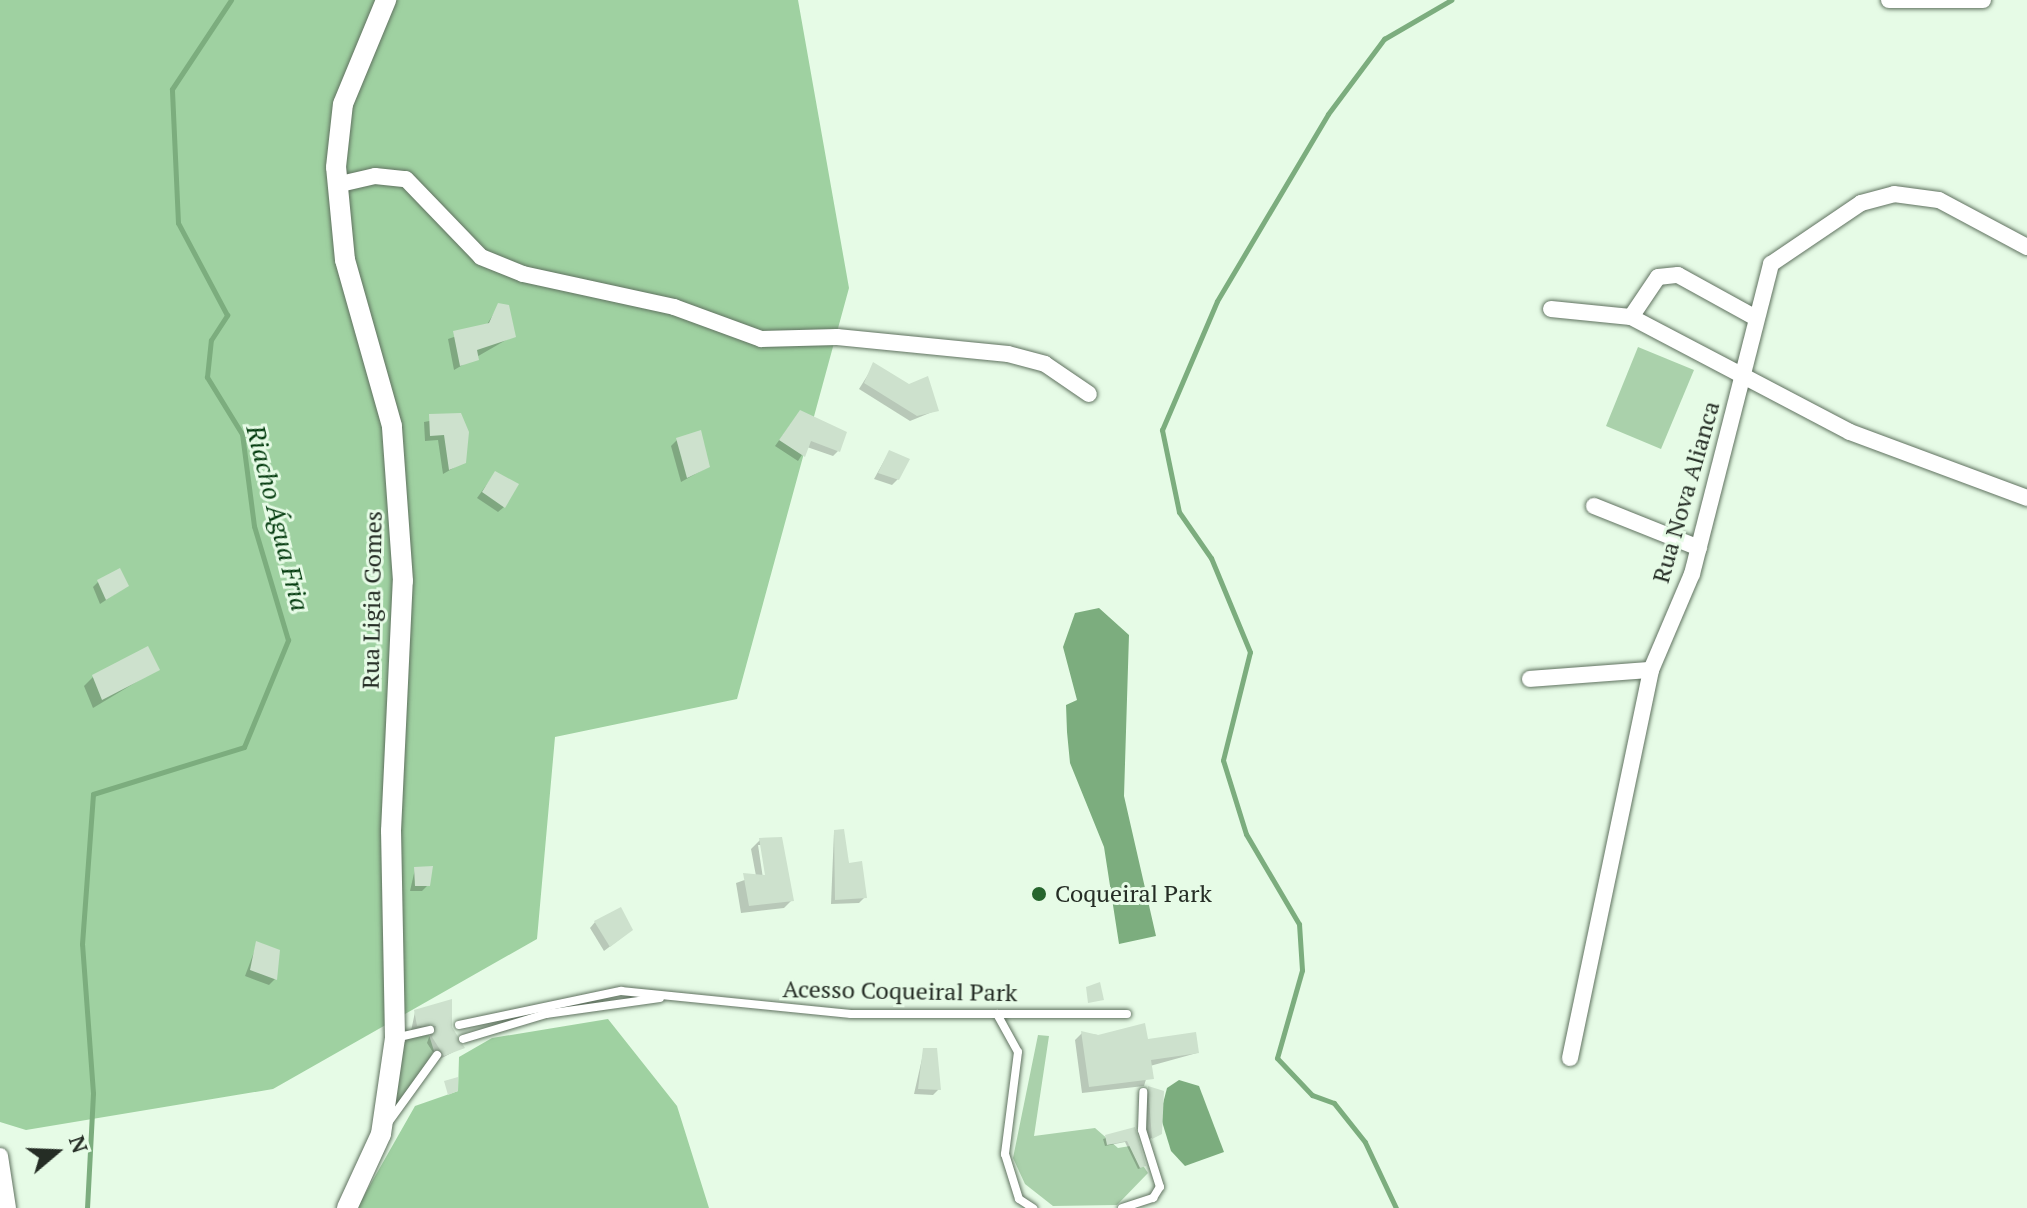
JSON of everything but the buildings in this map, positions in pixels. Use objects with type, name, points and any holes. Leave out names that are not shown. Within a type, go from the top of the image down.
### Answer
[{"type":"street","name":"Rua Ligia Gomes","points":[[347,1208],[381,1134],[395,1038],[391,831],[403,581],[392,426],[345,260],[336,185],[343,104],[386,0]]},
{"type":"street","points":[[1889,0],[1983,0]]},
{"type":"street","points":[[336,185],[375,176],[406,179],[481,257],[523,274],[674,307],[761,339],[837,337],[1008,354],[1045,364],[1089,394]]},
{"type":"street","name":"Rua Nova Alianca","points":[[1570,1058],[1651,670],[1699,548],[1742,381],[1754,317],[1778,257],[1879,196],[1939,200],[2027,247]]},
{"type":"street","points":[[1631,317],[1658,277],[1678,275],[1754,317]]},
{"type":"street","points":[[1551,309],[1631,317],[1742,381],[1901,455],[2027,498]]},
{"type":"street","points":[[1594,506],[1699,548]]},
{"type":"street","points":[[1530,679],[1651,670]]},
{"type":"street","points":[[0,1156],[8,1208]]},
{"type":"lane","name":"Acesso Coqueiral Park","points":[[459,1025],[589,993],[673,996],[851,1014],[1127,1014]]},
{"type":"lane","name":"Acesso Coqueiral Park","points":[[463,1039],[546,1014],[673,996]]},
{"type":"lane","points":[[997,1014],[1018,1052],[1005,1154],[1019,1199],[1033,1208]]},
{"type":"lane","points":[[395,1038],[430,1030]]},
{"type":"lane","points":[[381,1134],[437,1055]]},
{"type":"lane","points":[[1122,1208],[1141,1203],[1160,1187],[1142,1130],[1143,1092]]},
{"type":"lane","points":[[1141,1203],[1151,1208]]},
{"type":"shaded area","points":[[0,0],[798,0],[849,288],[737,699],[555,737],[537,939],[273,1089],[26,1130],[0,1122]]},
{"type":"shaded area","points":[[1638,347],[1694,370],[1661,449],[1606,426]]},
{"type":"shaded area","points":[[1099,608],[1129,635],[1124,796],[1156,936],[1119,944],[1104,847],[1070,763],[1067,732],[1066,705],[1077,700],[1063,647],[1075,613]]},
{"type":"shaded area","points":[[608,1019],[677,1106],[709,1208],[357,1208],[415,1106],[458,1091],[459,1057],[492,1038]]},
{"type":"shaded area","points":[[429,1035],[434,1051],[381,1134],[395,1038]]},
{"type":"shaded area","points":[[1038,1035],[1049,1036],[1034,1136],[1095,1128],[1118,1148],[1130,1146],[1148,1173],[1117,1205],[1053,1206],[1025,1184],[1013,1158]]},
{"type":"shaded area","points":[[1179,1080],[1199,1086],[1224,1152],[1185,1166],[1171,1151],[1160,1115],[1167,1088]]},
{"type":"waterway","name":"Riacho Água Fria","points":[[87,1208],[93,1093],[82,944],[93,794],[244,747],[288,640],[254,526],[242,434],[207,377],[211,340],[227,315],[178,223],[172,89],[231,0]]},
{"type":"waterway","points":[[1396,1208],[1365,1142],[1334,1103],[1312,1095],[1277,1058],[1302,970],[1299,924],[1246,834],[1223,760],[1250,652],[1211,558],[1179,512],[1162,430],[1217,301],[1328,114],[1384,39],[1451,0]]},
{"type":"place","name":"Coqueiral Park","points":[[1039,894]]}]
